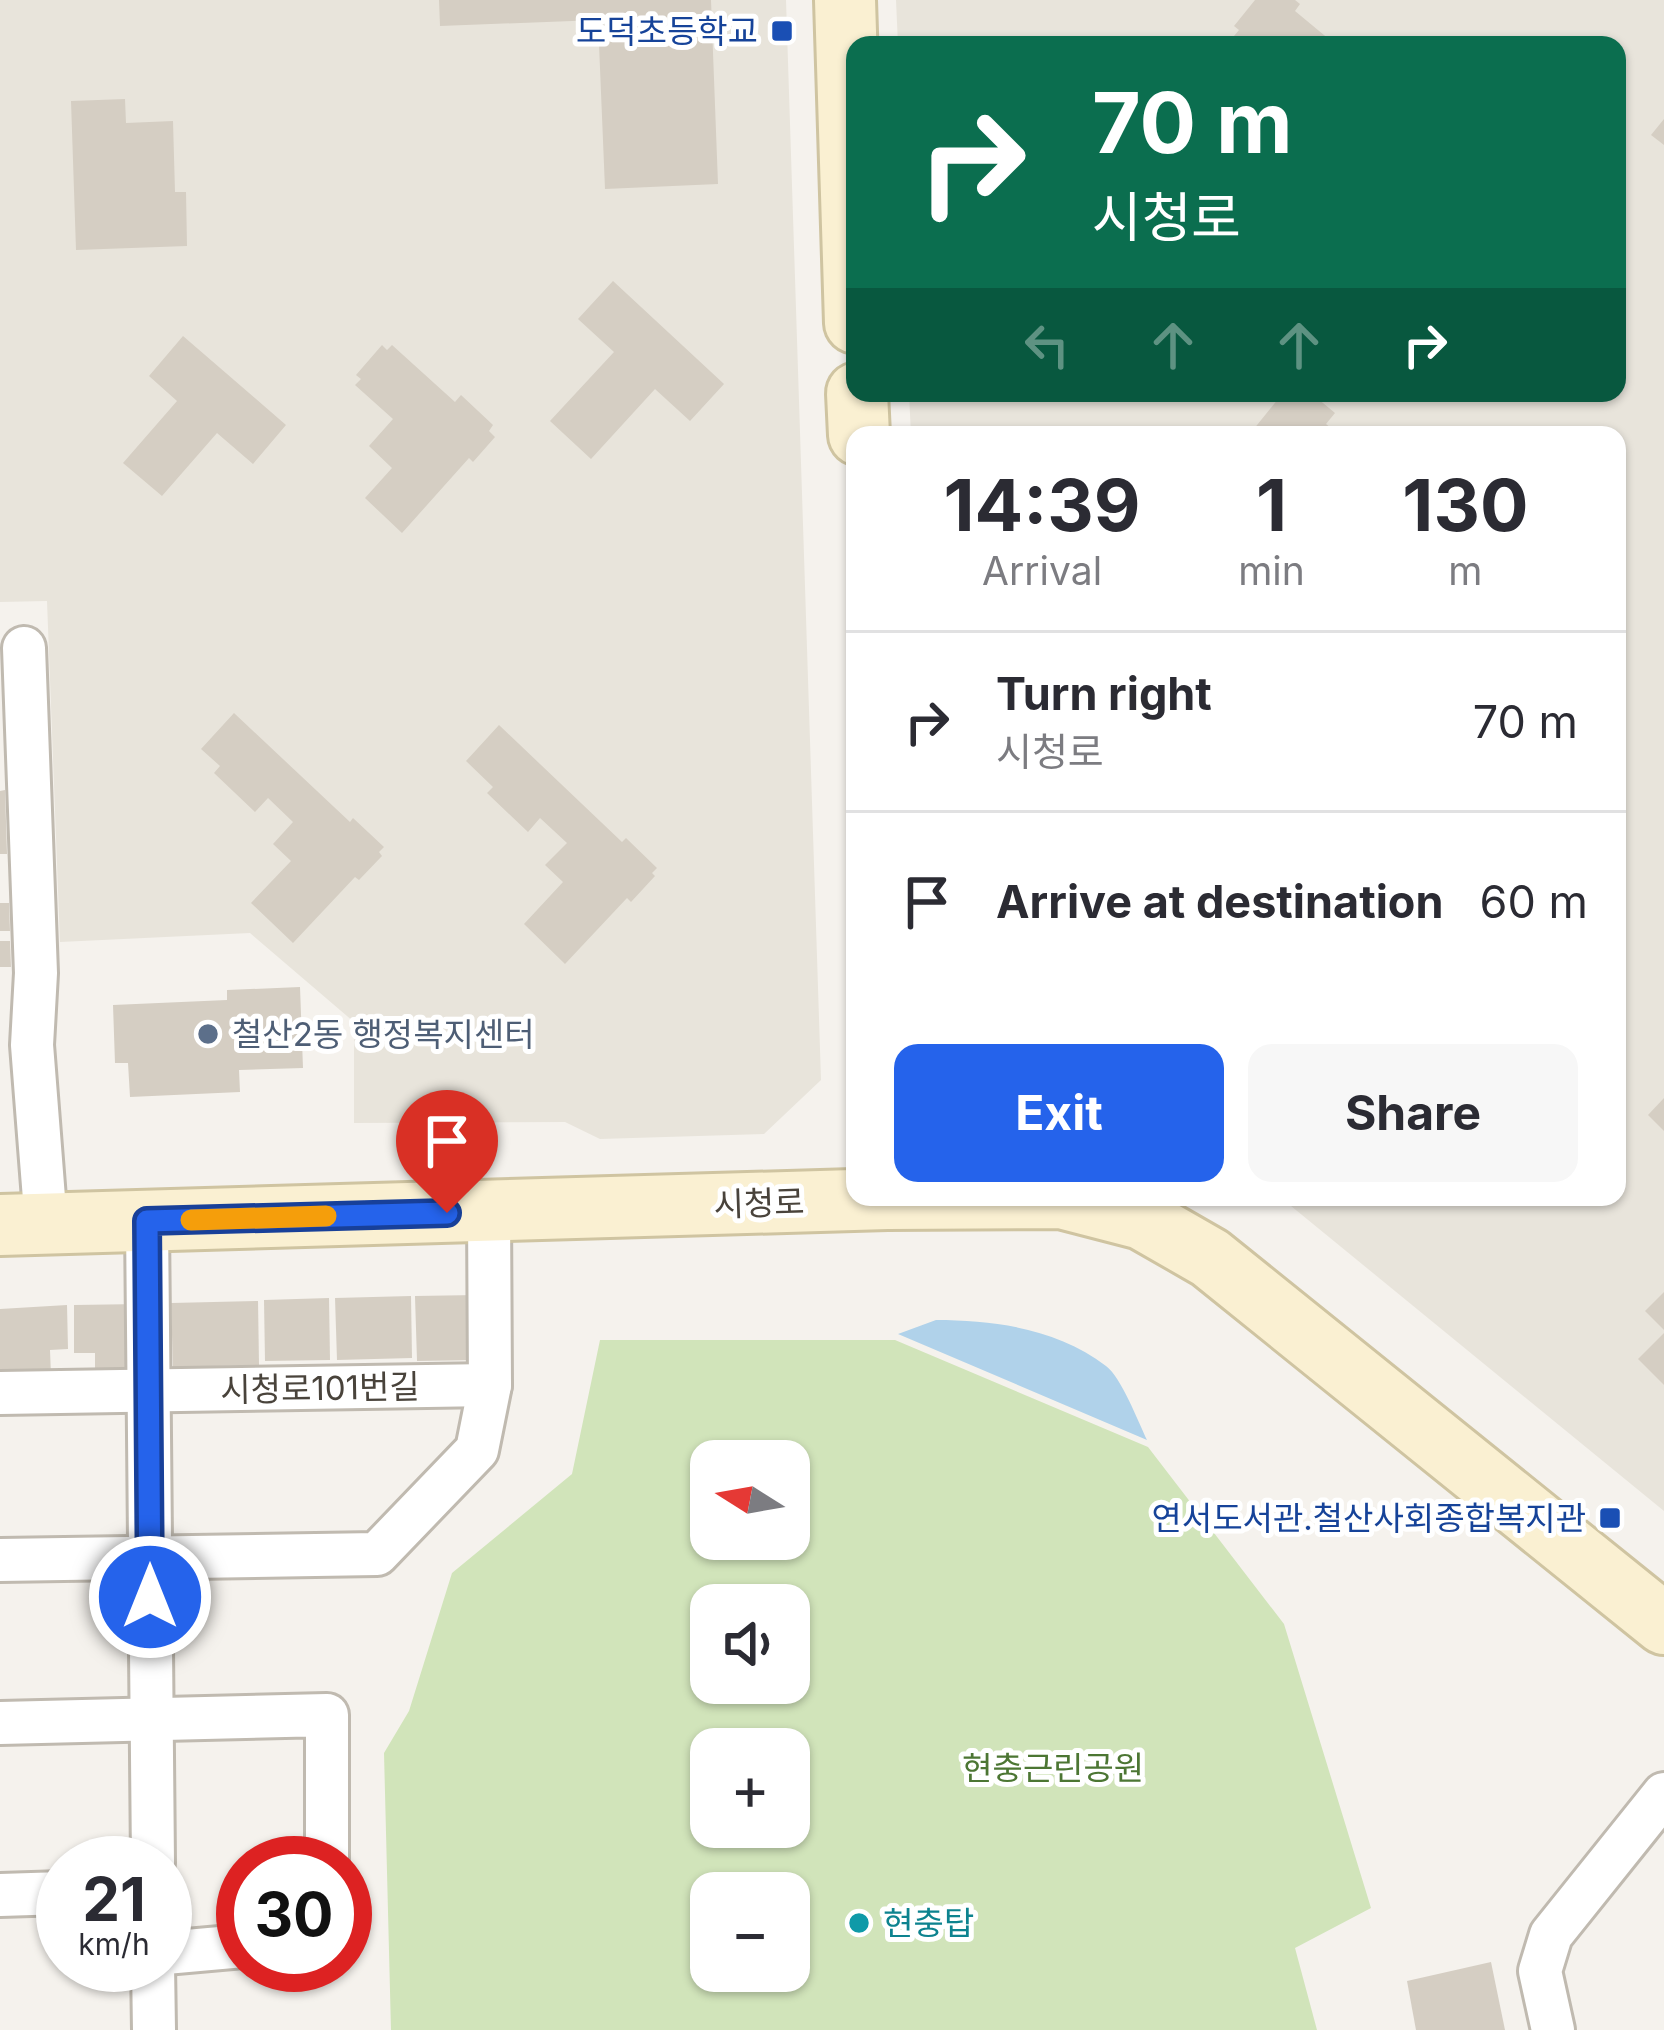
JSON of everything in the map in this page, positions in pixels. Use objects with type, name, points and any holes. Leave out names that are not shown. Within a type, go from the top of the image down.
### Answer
[{"type":"main road","points":[[845,0],[846,36]]},
{"type":"main road","name":"시청로","points":[[23,1224],[846,1199]]},
{"type":"main road","name":"시청로","points":[[1092,1206],[1142,1219],[1210,1258],[1664,1624]]},
{"type":"street","points":[[23,1224],[43,1149],[16,1046],[36,973],[14,769],[24,648]]},
{"type":"street","points":[[0,1560],[377,1555],[477,1450],[490,1385],[489,1212]]},
{"type":"street","points":[[147,1221],[152,1836]]},
{"type":"street","name":"시청로101번길","points":[[0,1393],[490,1385]]},
{"type":"street","points":[[0,1723],[327,1715],[327,1836]]},
{"type":"street","points":[[1553,2030],[1540,1971],[1551,1935],[1658,1814]]},
{"type":"street","points":[[0,1895],[36,1894]]},
{"type":"street","points":[[153,1992],[154,2030]]},
{"type":"shaded area","points":[[0,0],[786,0],[821,1080],[764,1134],[600,1139],[565,1122],[354,1123],[354,1022],[250,933],[60,942],[47,601],[0,602]]},
{"type":"shaded area","points":[[896,0],[1664,0],[1664,1511],[1291,1206],[1626,1206],[1626,426],[911,426],[909,402],[1626,402],[1626,36],[898,36]]},
{"type":"green space","name":"현충근린공원","points":[[600,1340],[895,1340],[1148,1447],[1284,1624],[1371,1908],[1295,1948],[1317,2030],[391,2030],[384,1753],[409,1711],[452,1573],[572,1474]]},
{"type":"water","points":[[936,1320],[1025,1329],[1087,1353],[1117,1380],[1147,1440],[898,1334]]},
{"type":"building","points":[[439,0],[711,0],[718,184],[605,189],[598,20],[440,26]]},
{"type":"building","points":[[1255,0],[1295,0],[1300,4],[1295,11],[1325,36],[1234,36],[1239,30],[1234,26]]},
{"type":"building","points":[[125,99],[126,123],[173,121],[175,192],[186,192],[187,246],[76,250],[71,101]]},
{"type":"building","points":[[1664,119],[1664,145],[1651,135]]},
{"type":"building","points":[[613,281],[724,384],[690,421],[655,389],[591,459],[550,421],[614,352],[578,319]]},
{"type":"building","points":[[183,336],[286,425],[253,464],[217,433],[162,496],[123,463],[177,401],[149,376]]},
{"type":"building","points":[[382,345],[387,350],[392,345],[455,402],[461,395],[493,425],[489,431],[495,437],[473,462],[469,458],[402,533],[365,498],[392,468],[369,446],[393,419],[355,385],[361,379],[356,375]]},
{"type":"building","points":[[1276,402],[1322,402],[1335,413],[1329,426],[1256,426]]},
{"type":"building","points":[[234,713],[350,822],[353,818],[384,847],[379,852],[382,856],[359,880],[355,877],[293,943],[251,903],[291,861],[273,844],[293,822],[268,798],[255,812],[214,773],[220,766],[201,749]]},
{"type":"building","points":[[499,725],[622,842],[626,838],[657,868],[631,902],[627,898],[565,964],[524,924],[563,882],[545,865],[567,843],[540,818],[528,832],[487,793],[493,787],[466,761]]},
{"type":"building","points":[[5,790],[7,854],[0,854],[0,791]]},
{"type":"building","points":[[0,903],[9,903],[10,931],[0,931]]},
{"type":"building","points":[[0,941],[10,941],[11,967],[0,967]]},
{"type":"building","name":"철산2동 행정복지센터","points":[[300,987],[303,1068],[239,1070],[240,1092],[130,1097],[128,1063],[115,1063],[113,1005],[227,1000],[227,990]]},
{"type":"building","points":[[1664,1098],[1664,1131],[1648,1115]]},
{"type":"building","points":[[1664,1292],[1664,1330],[1645,1311]]},
{"type":"building","points":[[477,1295],[479,1360],[417,1361],[415,1296]]},
{"type":"building","points":[[411,1296],[412,1358],[337,1360],[335,1298]]},
{"type":"building","points":[[329,1298],[330,1360],[265,1361],[264,1300]]},
{"type":"building","points":[[258,1301],[259,1365],[173,1367],[171,1303]]},
{"type":"building","points":[[141,1304],[143,1372],[95,1372],[95,1353],[74,1353],[74,1305]]},
{"type":"building","points":[[67,1305],[68,1349],[50,1350],[51,1376],[0,1378],[0,1309]]},
{"type":"building","points":[[1664,1333],[1664,1385],[1638,1359]]},
{"type":"building","points":[[1491,1962],[1505,2030],[1416,2030],[1407,1981]]},
{"type":"slow traffic","points":[[191,1220],[326,1216]]},
{"type":"place","name":"도덕초등학교","points":[[782,31]]},
{"type":"place","name":"철산2동 행정복지센터","points":[[208,1034]]},
{"type":"place","name":"연서도서관.철산사회종합복지관","points":[[1610,1518]]},
{"type":"place","name":"현충탑","points":[[859,1923]]},
{"type":"route","points":[[150,1597],[147,1221],[447,1213]]}]
